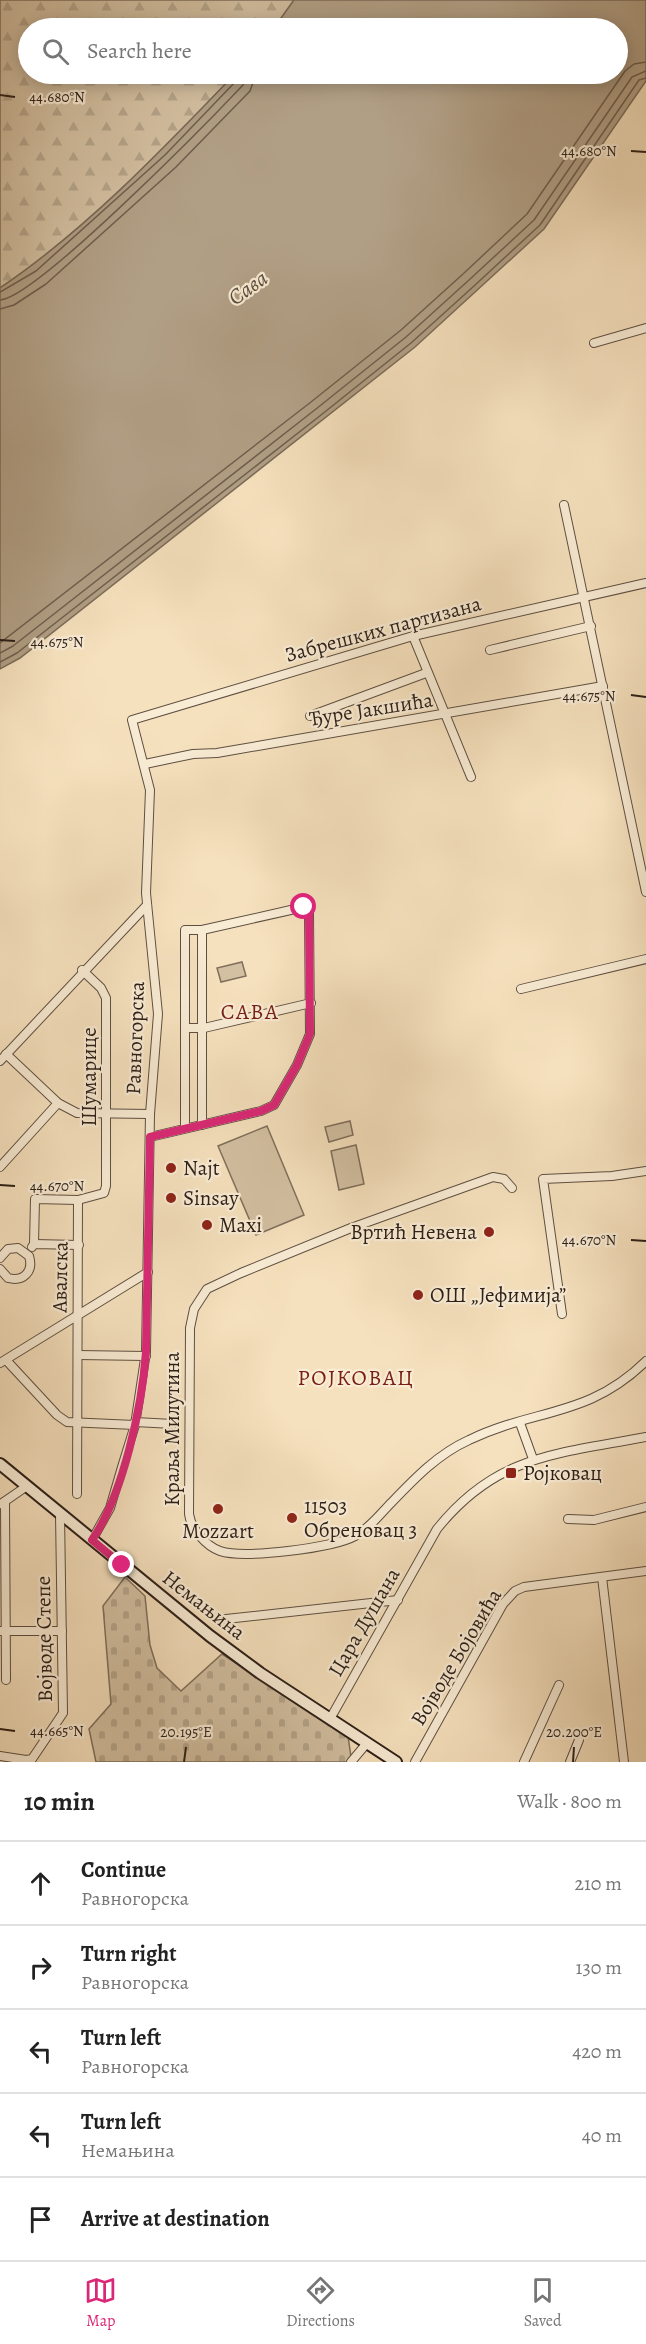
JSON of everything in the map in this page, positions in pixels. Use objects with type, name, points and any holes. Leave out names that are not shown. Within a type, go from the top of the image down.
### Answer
[{"type":"street","points":[[594,343],[646,328]]},
{"type":"street","points":[[564,505],[646,892]]},
{"type":"street","name":"Забрешких партизана","points":[[133,719],[412,636],[646,583]]},
{"type":"street","points":[[490,650],[591,626]]},
{"type":"street","points":[[412,636],[471,777]]},
{"type":"street","points":[[310,716],[426,673]]},
{"type":"street","name":"Ђуре Јакшића","points":[[145,764],[178,756],[217,753],[603,686]]},
{"type":"street","name":"Равногорска","points":[[92,1540],[110,1508],[135,1423],[146,1356],[150,1114],[158,1014],[146,880],[150,790],[133,719]]},
{"type":"street","points":[[0,1060],[82,970],[147,905]]},
{"type":"street","points":[[150,1137],[266,1110],[274,1105],[309,1040],[311,1003],[309,913],[304,907],[202,930],[185,930],[185,1128]]},
{"type":"street","points":[[202,930],[204,1028],[202,1125]]},
{"type":"street","points":[[521,989],[646,959]]},
{"type":"street","name":"Шумарице","points":[[78,1200],[104,1193],[107,1114],[106,998],[104,991],[82,970]]},
{"type":"street","points":[[186,1028],[204,1028],[311,1003]]},
{"type":"street","points":[[6,1054],[58,1103],[77,1113],[150,1114]]},
{"type":"street","points":[[0,1167],[58,1103]]},
{"type":"street","points":[[562,1314],[543,1179],[612,1176],[646,1171]]},
{"type":"street","name":"Краља Милутина","points":[[512,1188],[507,1181],[493,1177],[351,1228],[207,1289],[194,1309],[190,1328],[190,1521],[211,1546],[233,1554],[302,1549],[340,1542],[369,1526],[438,1458],[468,1440],[574,1408],[600,1396],[646,1361]]},
{"type":"street","points":[[27,1252],[34,1244],[35,1199],[78,1200]]},
{"type":"street","name":"Авалска","points":[[76,1494],[78,1200]]},
{"type":"street","points":[[34,1244],[79,1245]]},
{"type":"street","points":[[0,1258],[3,1252],[12,1248],[27,1252]]},
{"type":"street","points":[[0,1269],[8,1278],[22,1278],[31,1266],[27,1252]]},
{"type":"street","points":[[148,1272],[78,1313],[3,1362],[57,1415],[78,1424],[173,1424]]},
{"type":"street","points":[[78,1355],[146,1356]]},
{"type":"street","points":[[520,1423],[532,1459]]},
{"type":"street","name":"Цара Душана","points":[[330,1719],[437,1529],[458,1504],[492,1478],[532,1459],[646,1437]]},
{"type":"street","name":"Немањина","points":[[0,1464],[210,1636],[396,1762]]},
{"type":"street","points":[[6,1680],[3,1631],[3,1503],[27,1486]]},
{"type":"street","points":[[568,1519],[594,1520],[646,1507]]},
{"type":"street","name":"Војводе Степе","points":[[0,1756],[32,1759],[63,1713],[60,1514]]},
{"type":"street","name":"Војводе Бојовића","points":[[415,1762],[508,1598],[524,1587],[646,1571]]},
{"type":"street","points":[[602,1576],[624,1762]]},
{"type":"street","points":[[225,1619],[398,1600]]},
{"type":"street","points":[[3,1631],[62,1631]]},
{"type":"street","points":[[524,1762],[559,1685]]},
{"type":"street","points":[[570,1762],[579,1740]]},
{"type":"street","points":[[351,1762],[367,1743]]},
{"type":"green space","points":[[0,0],[294,0],[281,18],[18,18],[18,84],[225,84],[123,187],[63,240],[0,288]]},
{"type":"green space","points":[[242,962],[246,976],[221,982],[217,968]]},
{"type":"green space","points":[[350,1121],[353,1135],[329,1142],[325,1127]]},
{"type":"green space","points":[[267,1126],[304,1215],[256,1235],[218,1146]]},
{"type":"green space","points":[[356,1145],[364,1184],[339,1190],[331,1151]]},
{"type":"green space","points":[[125,1577],[145,1596],[150,1645],[157,1668],[181,1691],[222,1654],[348,1736],[351,1757],[346,1762],[96,1762],[89,1729],[111,1704],[103,1606]]},
{"type":"water","name":"Сава","points":[[294,0],[646,0],[646,81],[544,229],[415,347],[20,658],[0,669],[0,288],[63,240],[123,187],[225,84],[628,84],[628,18],[281,18]]},
{"type":"place","name":"Najt","points":[[171,1168]]},
{"type":"place","name":"Sinsay","points":[[171,1198]]},
{"type":"place","name":"Maxi","points":[[207,1225]]},
{"type":"place","name":"Вртић Невена","points":[[489,1232]]},
{"type":"place","name":"ОШ „Јефимија”","points":[[418,1295]]},
{"type":"place","name":"Ројковац","points":[[511,1473]]},
{"type":"place","name":"Mozzart","points":[[218,1509]]},
{"type":"place","name":"11503 Обреновац 3","points":[[292,1518]]},
{"type":"district","name":"САВА","points":[[250,1012]]},
{"type":"district","name":"РОЈКОВАЦ","points":[[356,1378]]},
{"type":"route","points":[[122,1565],[92,1540],[110,1508],[135,1425],[142,1385],[146,1352],[150,1137],[266,1110],[274,1105],[297,1065],[310,1034],[312,1020],[309,913],[304,907]]}]
